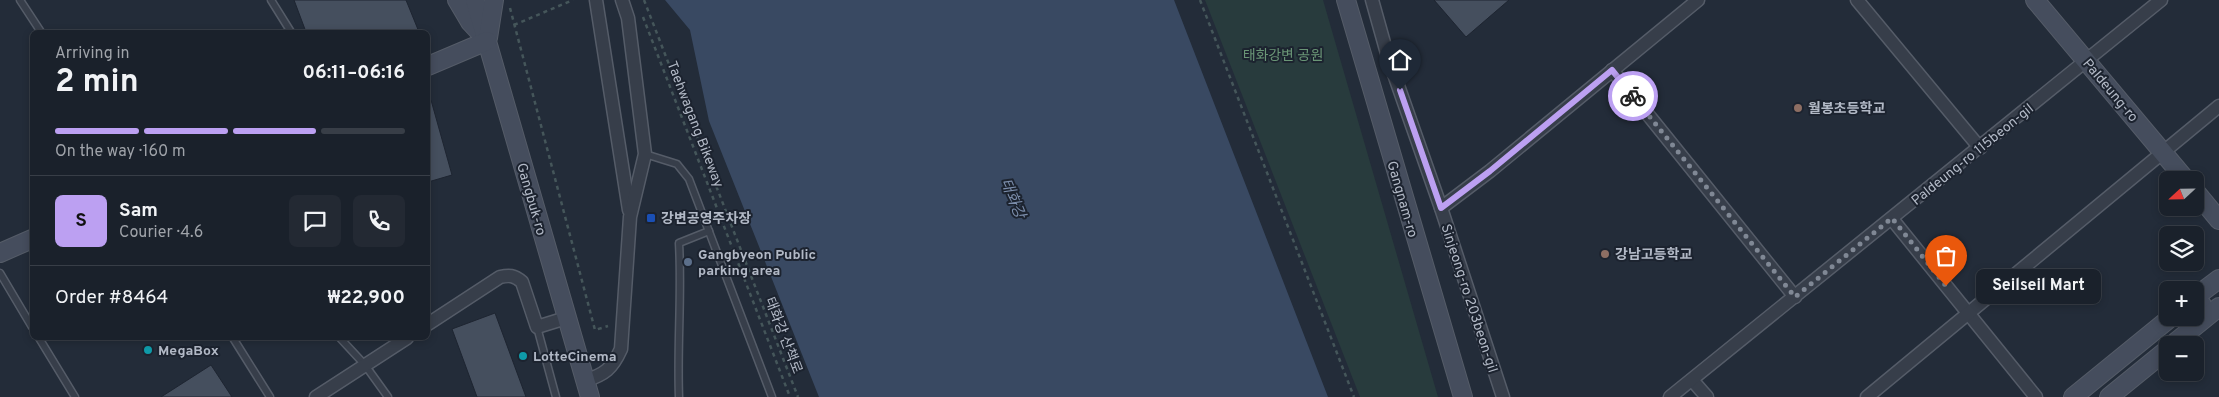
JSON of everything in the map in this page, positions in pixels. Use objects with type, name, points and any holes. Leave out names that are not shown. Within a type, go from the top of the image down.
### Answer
[{"type":"main road","points":[[457,0],[470,22],[487,41]]},
{"type":"main road","name":"Gangbuk-ro","points":[[476,0],[587,389]]},
{"type":"main road","points":[[487,41],[494,0]]},
{"type":"main road","name":"Gangnam-ro","points":[[1346,0],[1463,397]]},
{"type":"main road","name":"Paldeung-ro","points":[[2035,0],[2179,171]]},
{"type":"main road","points":[[430,65],[487,41]]},
{"type":"main road","points":[[2204,202],[2219,220]]},
{"type":"main road","points":[[0,253],[30,240]]},
{"type":"main road","points":[[2204,290],[2219,279]]},
{"type":"main road","points":[[2183,336],[2219,307]]},
{"type":"main road","points":[[2073,397],[2159,326]]},
{"type":"main road","points":[[2182,336],[2193,326]]},
{"type":"main road","points":[[2109,397],[2159,356]]},
{"type":"street","points":[[596,0],[630,217]]},
{"type":"street","points":[[587,389],[614,364],[621,349],[630,217],[645,154],[628,18],[622,0]]},
{"type":"street","name":"Sinjeong-ro 203beon-gil","points":[[1372,0],[1388,57],[1441,208],[1503,397]]},
{"type":"street","points":[[1441,208],[1490,171],[1698,0]]},
{"type":"street","points":[[1857,0],[1980,148]]},
{"type":"street","name":"Paldeung-ro 115beon-gil","points":[[1670,397],[2087,62],[2161,0]]},
{"type":"street","points":[[1612,70],[1795,297]]},
{"type":"street","points":[[1866,397],[2219,106]]},
{"type":"street","points":[[1892,218],[2036,397]]},
{"type":"street","points":[[430,323],[500,277],[509,275],[517,277],[522,282],[537,327],[566,318]]},
{"type":"street","points":[[316,397],[404,340]]},
{"type":"street","points":[[1692,380],[1707,397]]},
{"type":"lane","points":[[20,0],[40,30]]},
{"type":"lane","points":[[271,0],[290,30]]},
{"type":"lane","points":[[645,154],[677,164],[689,179],[772,397]]},
{"type":"lane","points":[[679,397],[680,243],[709,231]]},
{"type":"lane","points":[[0,273],[30,324]]},
{"type":"lane","points":[[537,327],[556,397]]},
{"type":"lane","points":[[40,340],[75,397]]},
{"type":"lane","points":[[235,340],[270,397]]},
{"type":"lane","points":[[342,340],[365,365],[388,397]]},
{"type":"path","points":[[508,0],[595,330]]},
{"type":"path","points":[[514,25],[572,0]]},
{"type":"path","name":"태화강 산책로","points":[[644,0],[798,397]]},
{"type":"path","points":[[1200,0],[1354,397]]},
{"type":"path","name":"Taehwagang Bikeway","points":[[642,16],[790,397]]},
{"type":"green space","name":"태화강변 공원","points":[[1205,0],[1323,0],[1438,397],[1360,397]]},
{"type":"water","name":"태화강","points":[[665,0],[1174,0],[1328,397],[819,397],[709,121],[690,30]]},
{"type":"building","points":[[294,0],[406,0],[418,30],[305,30]]},
{"type":"building","points":[[1434,0],[1509,0],[1466,37]]},
{"type":"building","points":[[430,100],[431,100],[452,175],[430,181]]},
{"type":"building","points":[[495,313],[526,397],[477,397],[452,329]]},
{"type":"building","points":[[211,365],[232,397],[161,397]]},
{"type":"way so far","points":[[1633,96],[1795,297],[1892,218],[1946,286]]},
{"type":"place","name":"월봉초등학교","points":[[1798,108]]},
{"type":"place","name":"강변공영주차장","points":[[651,218]]},
{"type":"place","name":"강남고등학교","points":[[1605,254]]},
{"type":"place","name":"Gangbyeon Public parking area","points":[[688,262]]},
{"type":"place","name":"Seilseil Mart","points":[[1946,286]]},
{"type":"place","name":"MegaBox","points":[[148,350]]},
{"type":"place","name":"LotteCinema","points":[[523,356]]},
{"type":"route","points":[[1400,90],[1441,208],[1490,171],[1612,70],[1633,96]]}]
